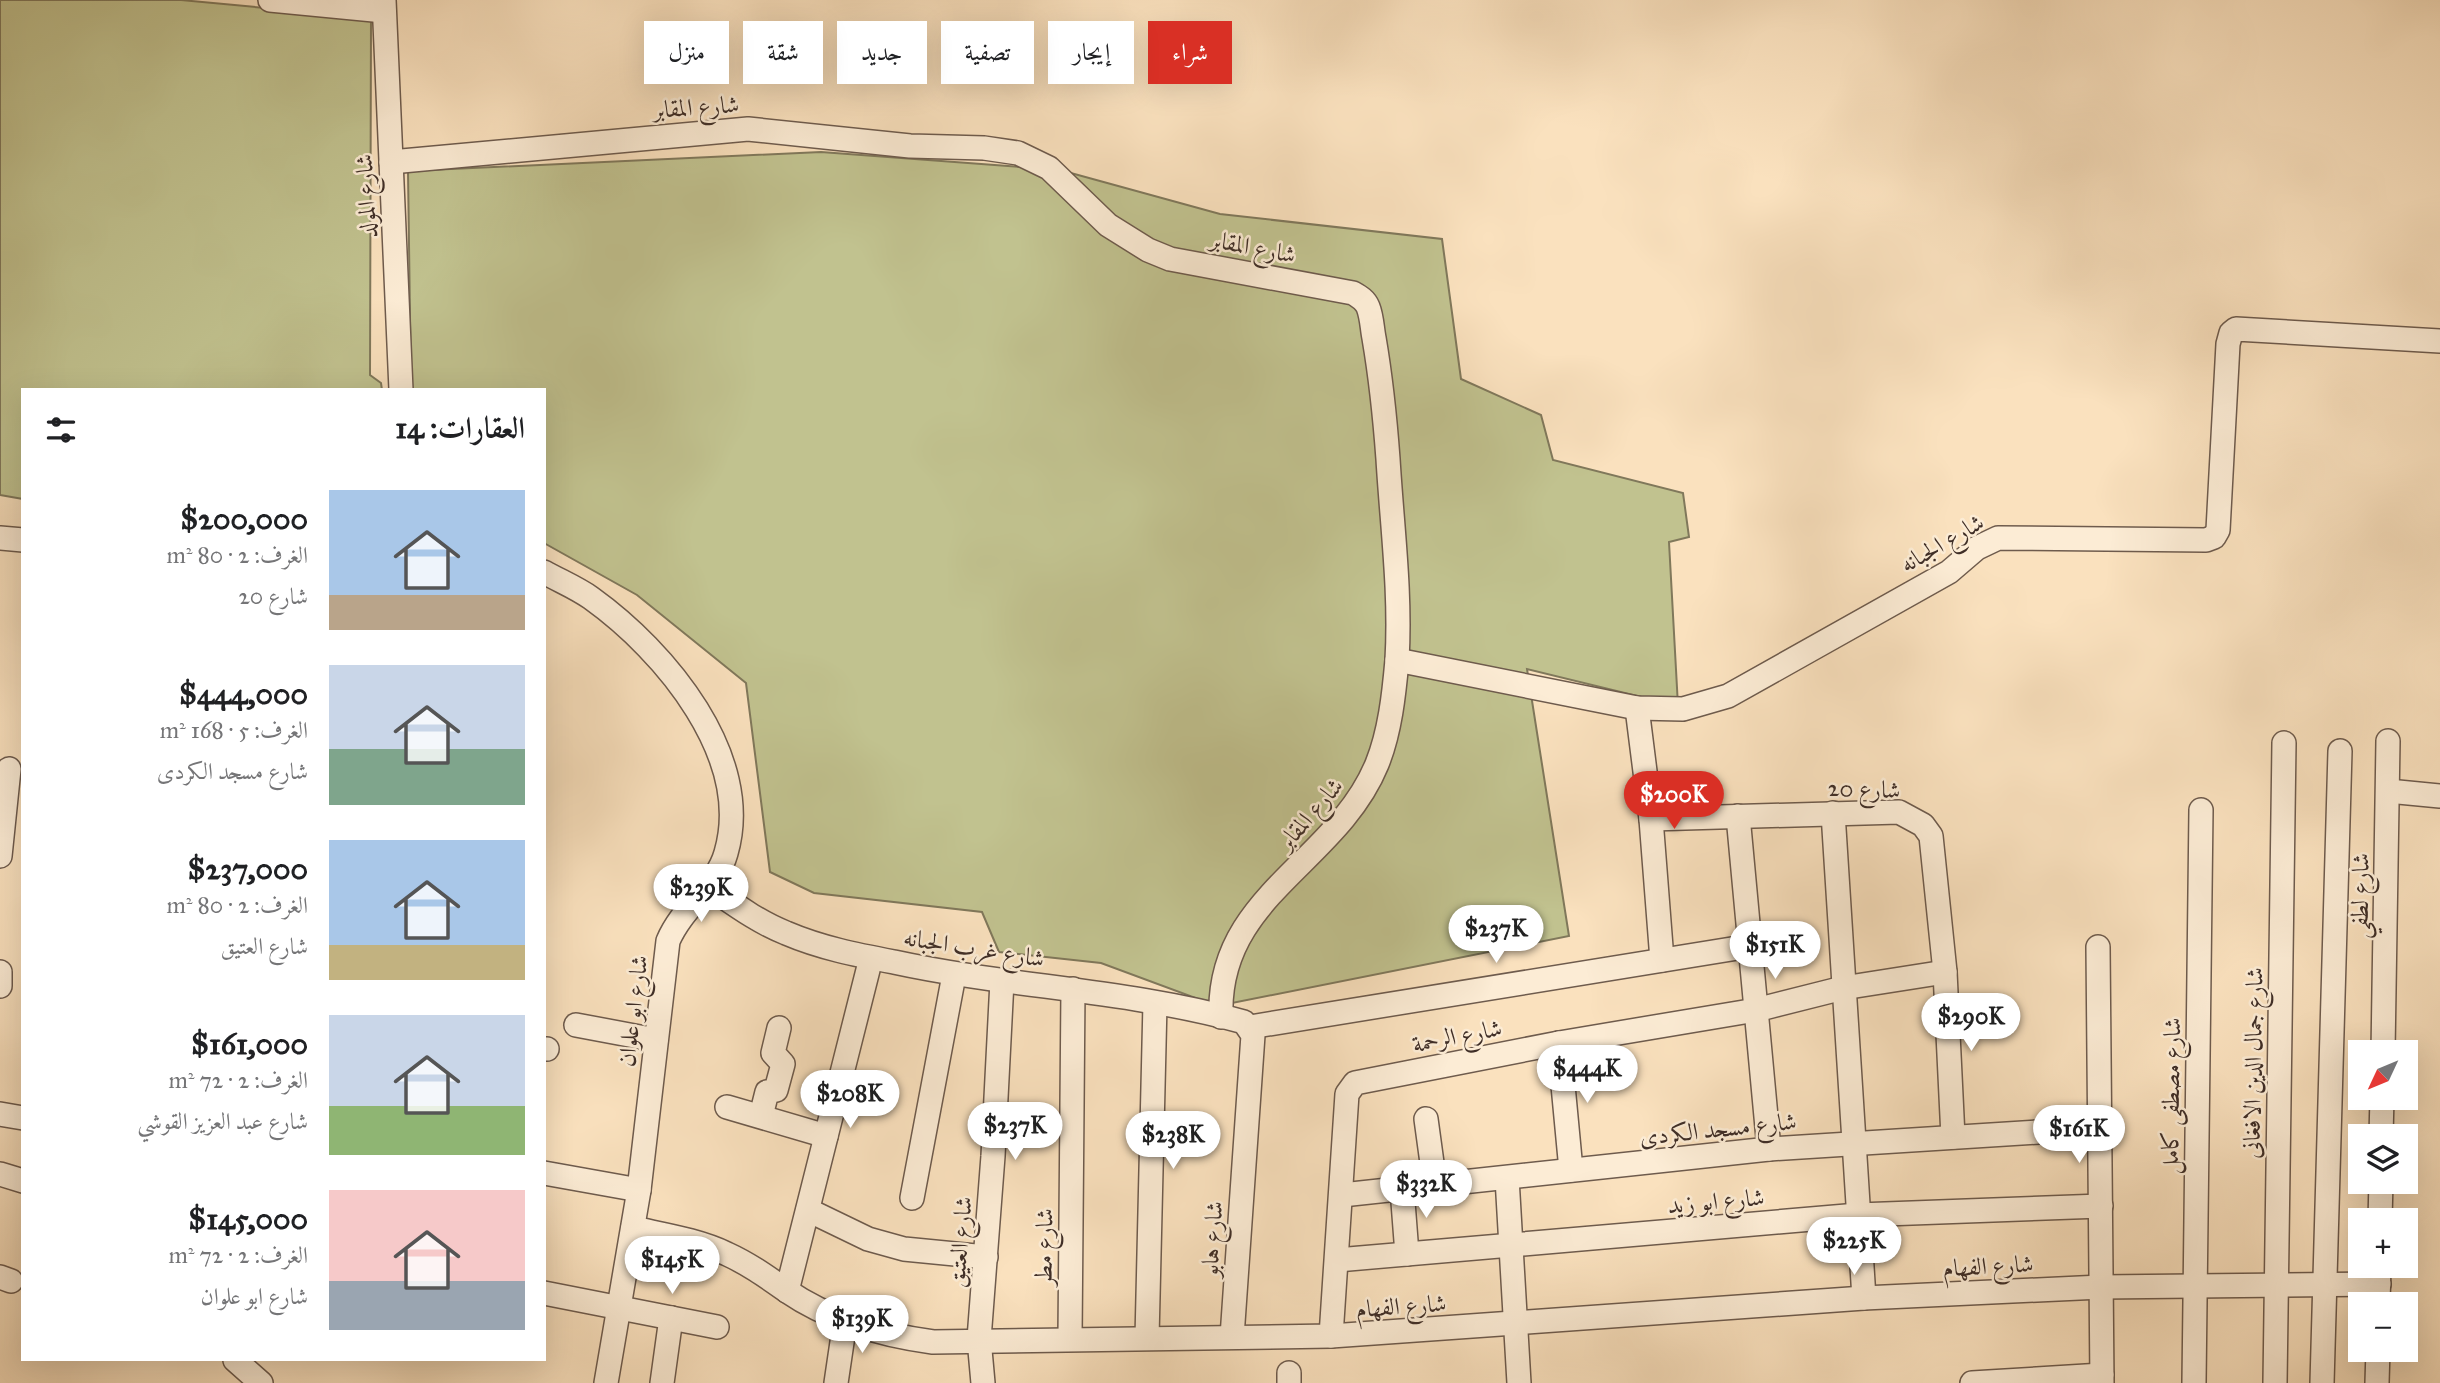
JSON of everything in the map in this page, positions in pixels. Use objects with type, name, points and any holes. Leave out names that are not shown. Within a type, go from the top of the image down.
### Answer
[{"type":"street","points":[[270,0],[384,6]]},
{"type":"street","name":"شارع المولد","points":[[384,6],[401,388]]},
{"type":"street","name":"شارع المقابر","points":[[391,162],[748,129],[910,146],[984,148],[1018,153],[1049,168],[1108,225],[1148,250],[1170,259],[1353,293],[1361,297],[1370,313],[1383,391],[1397,595],[1396,660],[1387,732],[1378,762],[1364,791],[1346,817],[1242,930],[1223,971],[1221,1017]]},
{"type":"street","name":"شارع الجبانه","points":[[1396,660],[1637,708],[1683,709],[1728,696],[1949,572],[1977,548],[1998,538],[2210,540],[2218,530],[2228,344],[2231,332],[2236,329],[2440,341]]},
{"type":"street","points":[[0,538],[21,540]]},
{"type":"street","name":"شارع ابو علوان","points":[[546,573],[590,598],[642,640],[685,691],[718,749],[730,783],[733,820],[726,856],[709,887],[677,920],[668,941],[639,1190],[606,1383]]},
{"type":"street","points":[[1637,708],[1651,819],[1662,960]]},
{"type":"street","name":"شارع لطفي","points":[[2383,1040],[2388,741]]},
{"type":"street","name":"شارع جمال الدين الافغانى","points":[[2275,1383],[2284,743]]},
{"type":"street","points":[[2322,1383],[2340,751]]},
{"type":"street","points":[[0,856],[11,769]]},
{"type":"street","points":[[2388,792],[2440,796]]},
{"type":"street","name":"شارع مصطفى كامل","points":[[2193,1383],[2201,810]]},
{"type":"street","name":"شارع 20","points":[[1651,819],[1899,812],[1923,825],[1931,836],[1945,972],[1953,1137]]},
{"type":"street","points":[[1833,813],[1864,1298]]},
{"type":"street","points":[[1738,816],[1769,1149]]},
{"type":"street","name":"شارع غرب الجبانه","points":[[709,887],[746,912],[785,933],[827,948],[954,975],[1073,989],[1155,1003],[1247,1024],[1750,946]]},
{"type":"street","points":[[1972,1383],[2102,1379],[2098,947]]},
{"type":"street","points":[[787,1291],[871,958]]},
{"type":"street","points":[[0,972],[0,986]]},
{"type":"street","name":"شارع الرحمة","points":[[1331,1336],[1347,1094],[1355,1083],[1559,1043],[1756,1010],[1843,988],[1945,972]]},
{"type":"street","points":[[912,1198],[954,975]]},
{"type":"street","name":"شارع العتيق","points":[[983,1383],[979,1339],[1002,981]]},
{"type":"street","name":"شارع مطر","points":[[1070,1338],[1073,989]]},
{"type":"street","points":[[1147,1338],[1155,1003]]},
{"type":"street","name":"شارع هابو","points":[[1232,1337],[1253,1035],[1247,1024]]},
{"type":"street","points":[[576,1026],[656,1040]]},
{"type":"street","points":[[761,1116],[766,1092],[776,1090],[783,1064],[773,1053],[779,1028]]},
{"type":"street","points":[[1559,1043],[1571,1170]]},
{"type":"street","points":[[727,1107],[826,1136]]},
{"type":"street","points":[[1426,1119],[1435,1185]]},
{"type":"street","name":"شارع مسجد الكردى","points":[[1342,1195],[1769,1149],[2101,1128]]},
{"type":"street","points":[[546,1173],[639,1190]]},
{"type":"street","points":[[0,1174],[21,1180]]},
{"type":"street","points":[[1507,1178],[1519,1383]]},
{"type":"street","points":[[1402,1189],[1407,1254]]},
{"type":"street","name":"شارع ابو زيد","points":[[1337,1260],[1511,1246],[1563,1252],[1858,1215],[2101,1206]]},
{"type":"street","points":[[808,1210],[868,1239],[904,1249],[986,1257]]},
{"type":"street","name":"شارع الفهام","points":[[633,1228],[723,1252],[766,1273],[787,1291],[845,1322],[888,1336],[933,1342],[979,1339],[1331,1336],[1515,1325],[1864,1298],[2101,1287],[2379,1284]]},
{"type":"street","points":[[546,1293],[717,1327]]},
{"type":"street","points":[[662,1383],[671,1318]]},
{"type":"street","points":[[836,1383],[845,1322]]},
{"type":"street","points":[[235,1361],[257,1382],[266,1361]]},
{"type":"street","points":[[2377,1383],[2378,1362]]},
{"type":"green space","points":[[0,0],[181,0],[371,18],[370,375],[381,383],[382,388],[21,388],[21,499],[0,495]]},
{"type":"green space","points":[[821,152],[1060,170],[1220,214],[1442,239],[1461,379],[1541,415],[1553,460],[1683,493],[1689,537],[1669,542],[1678,706],[1527,669],[1569,936],[1217,1006],[1101,963],[999,952],[982,912],[814,893],[770,872],[746,683],[637,595],[546,544],[546,388],[411,388],[408,171]]}]
